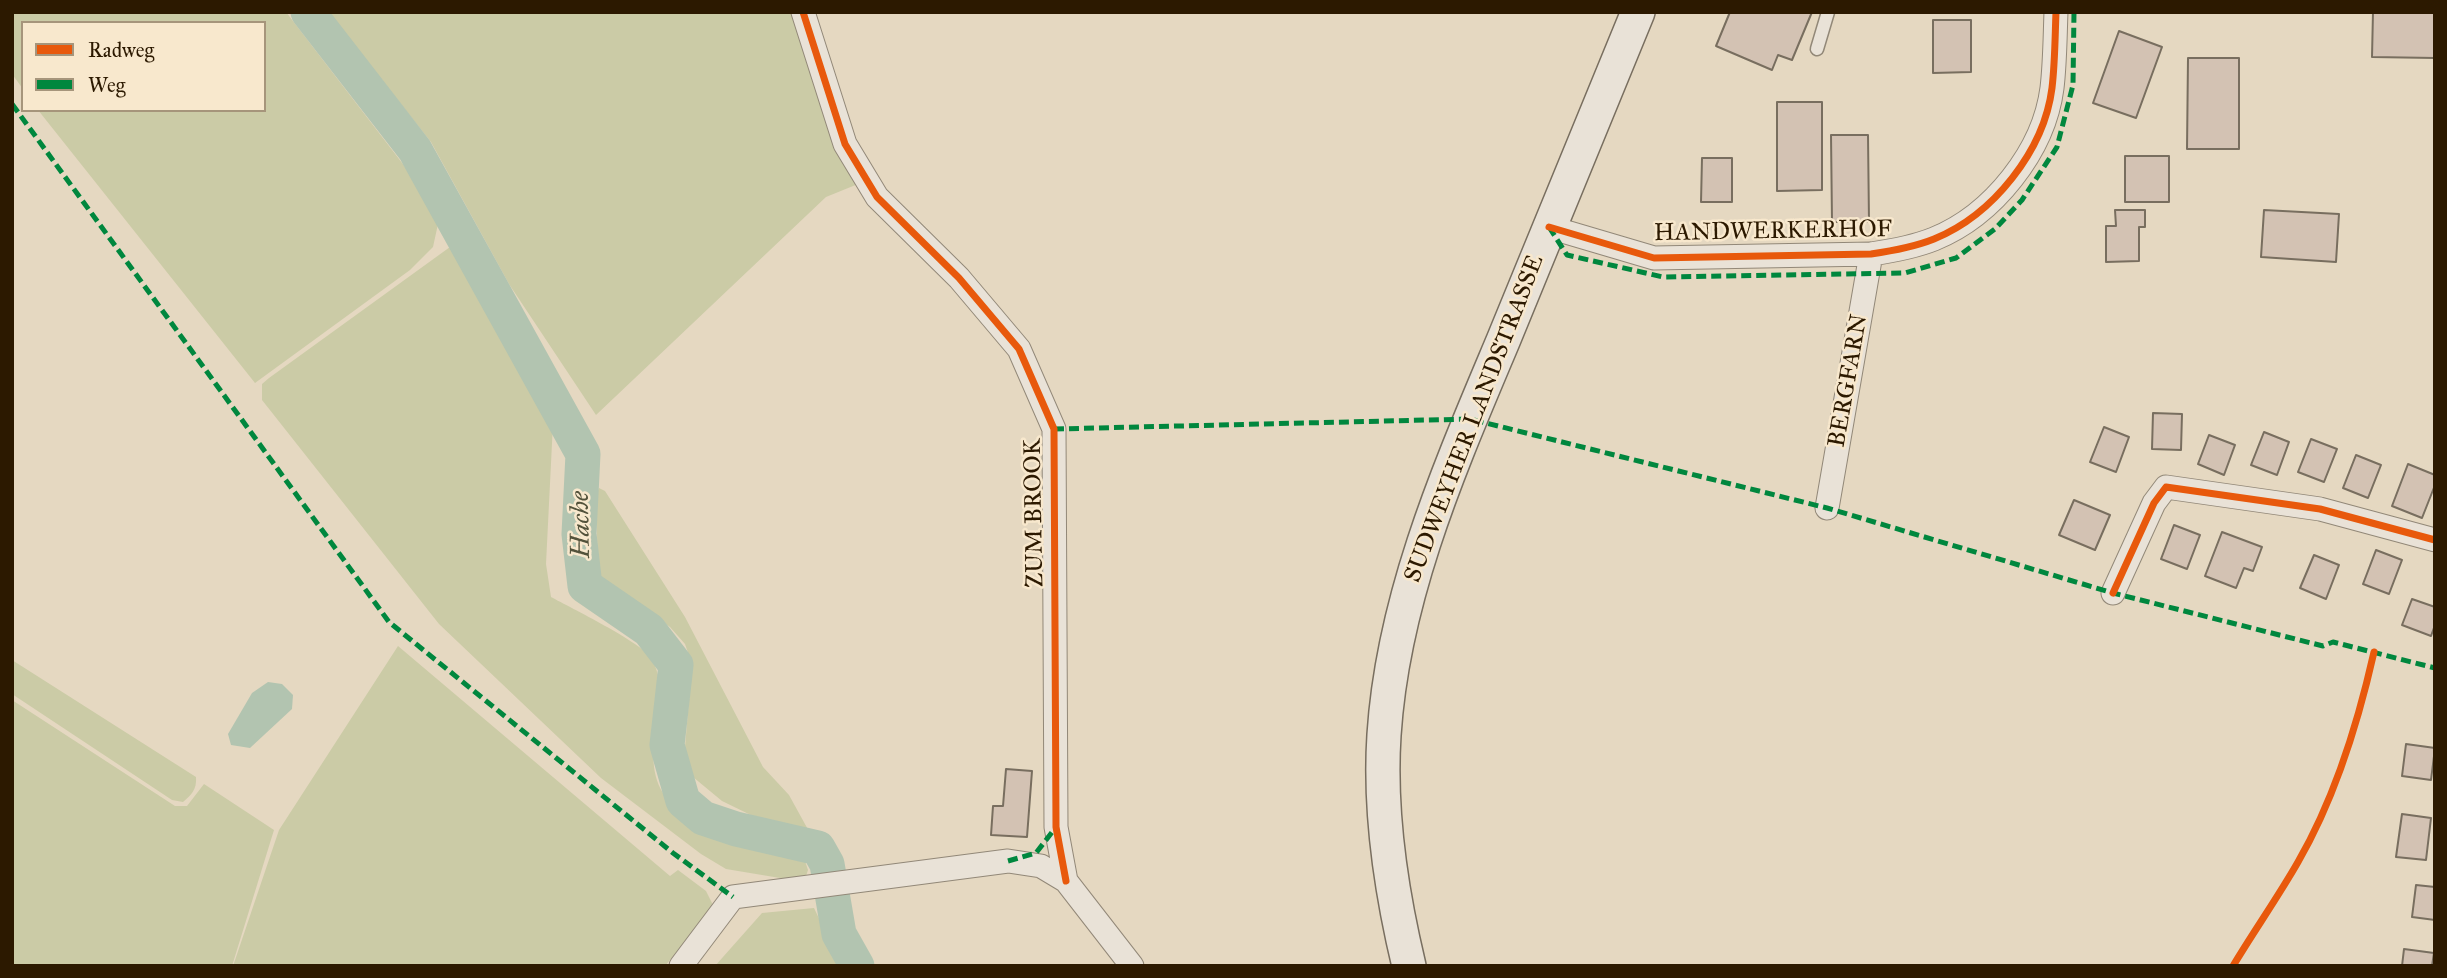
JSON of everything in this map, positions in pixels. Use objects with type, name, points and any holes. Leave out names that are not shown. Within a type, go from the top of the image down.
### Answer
[{"type":"main road","name":"SUDWEYHER LANDSTRASSE","points":[[1409,966],[1394,898],[1384,803],[1384,736],[1390,682],[1403,614],[1422,544],[1638,12]]},
{"type":"street","name":"ZUM BROOK","points":[[803,12],[845,144],[877,197],[959,278],[1019,349],[1054,429],[1056,827],[1066,881]]},
{"type":"street","name":"HANDWERKERHOF","points":[[1549,227],[1654,258],[1871,254],[1901,250],[1936,239],[1968,219],[2023,165],[2040,132],[2052,90],[2056,12]]},
{"type":"street","name":"BERGFARN","points":[[1827,508],[1871,254]]},
{"type":"street","points":[[2113,593],[2154,503],[2166,487],[2320,509],[2435,540]]},
{"type":"street","points":[[681,966],[733,897],[1009,861],[1041,866],[1066,881],[1132,966]]},
{"type":"lane","points":[[1817,49],[1828,12]]},
{"type":"shaded area","points":[[12,12],[286,12],[419,185],[438,224],[433,247],[410,270],[255,383],[40,112],[266,112],[266,21],[21,21],[21,86],[12,74]]},
{"type":"shaded area","points":[[327,12],[791,12],[814,78],[858,184],[826,197],[596,415],[509,284],[431,142]]},
{"type":"shaded area","points":[[450,247],[553,423],[546,564],[551,597],[634,643],[651,658],[658,674],[659,692],[654,767],[659,785],[670,802],[691,820],[716,835],[779,851],[805,861],[808,870],[804,882],[726,869],[701,854],[601,778],[439,624],[262,400],[262,384],[269,378]]},
{"type":"shaded area","points":[[599,488],[605,491],[685,617],[763,767],[789,795],[811,835],[809,839],[804,841],[722,801],[693,777],[684,759],[692,664],[685,644],[670,627],[598,576],[596,495]]},
{"type":"shaded area","points":[[398,646],[670,876],[678,870],[706,891],[714,907],[665,966],[233,966],[279,830]]},
{"type":"shaded area","points":[[12,660],[196,777],[196,785],[191,794],[183,802],[172,800],[12,694]]},
{"type":"shaded area","points":[[268,682],[282,684],[293,695],[292,709],[250,748],[231,745],[228,734],[252,693]]},
{"type":"shaded area","points":[[12,700],[175,806],[187,806],[204,784],[274,830],[232,966],[12,966]]},
{"type":"shaded area","points":[[814,908],[842,966],[715,966],[762,913]]},
{"type":"building","points":[[1730,12],[1812,12],[1792,60],[1778,55],[1772,70],[1716,46]]},
{"type":"building","points":[[2373,12],[2435,13],[2435,58],[2372,57]]},
{"type":"building","points":[[1933,20],[1971,20],[1971,72],[1933,73]]},
{"type":"building","points":[[2119,31],[2162,47],[2136,118],[2093,103]]},
{"type":"building","points":[[2188,58],[2239,58],[2239,149],[2187,149]]},
{"type":"building","points":[[1777,102],[1822,102],[1822,190],[1777,191]]},
{"type":"building","points":[[1831,135],[1868,135],[1869,222],[1832,222]]},
{"type":"building","points":[[2125,156],[2169,156],[2169,202],[2125,202]]},
{"type":"building","points":[[1702,158],[1732,158],[1732,202],[1701,202]]},
{"type":"building","points":[[2115,210],[2145,210],[2145,227],[2139,227],[2139,261],[2106,262],[2106,226],[2116,226]]},
{"type":"building","points":[[2264,210],[2339,214],[2336,262],[2261,257]]},
{"type":"building","points":[[2153,413],[2182,414],[2181,450],[2152,449]]},
{"type":"building","points":[[2104,427],[2129,437],[2116,472],[2090,462]]},
{"type":"building","points":[[2264,432],[2289,442],[2277,475],[2251,465]]},
{"type":"building","points":[[2209,435],[2235,445],[2224,475],[2198,464]]},
{"type":"building","points":[[2311,439],[2337,449],[2324,482],[2298,472]]},
{"type":"building","points":[[2356,455],[2381,465],[2368,498],[2343,488]]},
{"type":"building","points":[[2408,464],[2435,475],[2435,485],[2422,518],[2392,506]]},
{"type":"building","points":[[2074,500],[2110,515],[2095,550],[2059,535]]},
{"type":"building","points":[[2174,525],[2200,535],[2187,569],[2161,559]]},
{"type":"building","points":[[2222,532],[2262,547],[2253,571],[2244,568],[2236,588],[2205,576]]},
{"type":"building","points":[[2376,550],[2402,560],[2389,594],[2363,584]]},
{"type":"building","points":[[2314,555],[2339,565],[2326,599],[2300,588]]},
{"type":"building","points":[[2412,599],[2435,607],[2435,625],[2431,636],[2402,625]]},
{"type":"building","points":[[2406,744],[2435,748],[2431,780],[2402,776]]},
{"type":"building","points":[[1006,769],[1032,771],[1027,837],[991,835],[993,806],[1003,806]]},
{"type":"building","points":[[2402,814],[2431,818],[2426,860],[2396,857]]},
{"type":"building","points":[[2416,885],[2435,887],[2435,920],[2412,917]]},
{"type":"building","points":[[2404,949],[2434,953],[2432,966],[2402,966]]},
{"type":"waterway","name":"Hache","points":[[308,12],[415,150],[583,454],[579,534],[585,586],[649,630],[676,665],[667,745],[683,801],[703,818],[736,829],[818,848],[827,864],[839,934],[857,966]]},
{"type":"marked path","points":[[1549,227],[1567,255],[1663,277],[1905,273],[1956,258],[1995,229],[2022,200],[2057,147],[2073,85],[2074,12]]},
{"type":"marked path","points":[[12,104],[389,622],[673,853],[733,897]]},
{"type":"marked path","points":[[1054,429],[1470,419],[1827,508],[2113,593],[2323,646],[2333,642],[2435,668]]},
{"type":"marked path","points":[[1008,861],[1036,853],[1056,827]]},
{"type":"cycle path","points":[[803,12],[845,144],[877,197],[959,278],[1019,349],[1054,429],[1056,827],[1066,881]]},
{"type":"cycle path","points":[[1549,227],[1654,258],[1871,254],[1934,239],[1976,214],[1995,197],[2027,157],[2047,112],[2052,88],[2056,12]]},
{"type":"cycle path","points":[[2113,593],[2154,503],[2166,487],[2320,509],[2435,540]]},
{"type":"cycle path","points":[[2233,966],[2298,862],[2323,812],[2353,733],[2374,652]]}]
